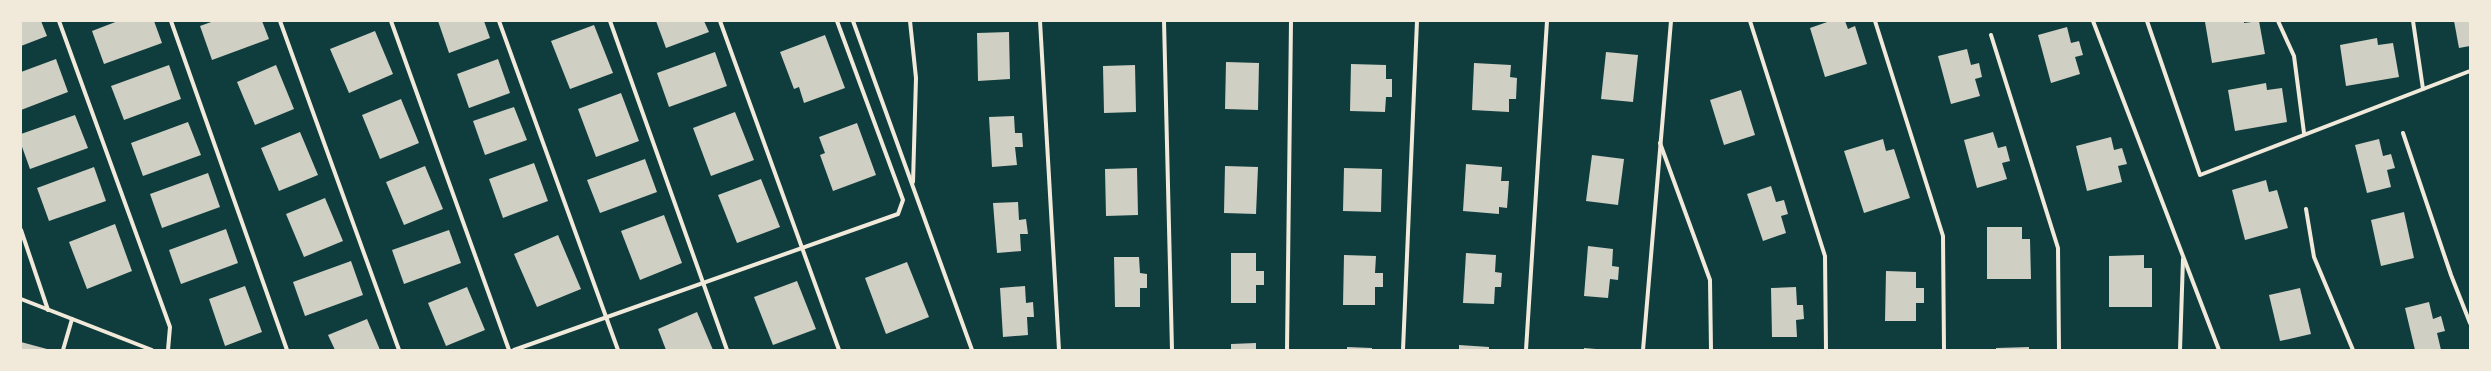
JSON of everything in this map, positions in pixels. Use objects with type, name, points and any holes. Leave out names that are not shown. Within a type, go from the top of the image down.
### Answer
[{"type":"street","points":[[59,21],[170,327],[168,350]]},
{"type":"street","points":[[171,21],[287,350]]},
{"type":"street","points":[[280,21],[398,350]]},
{"type":"street","points":[[392,21],[509,350]]},
{"type":"street","points":[[499,21],[618,350]]},
{"type":"street","points":[[610,21],[727,350]]},
{"type":"street","points":[[720,21],[839,350]]},
{"type":"street","points":[[514,350],[898,214],[903,200],[837,21]]},
{"type":"street","points":[[854,21],[972,350]]},
{"type":"street","points":[[910,21],[916,78],[913,184]]},
{"type":"street","points":[[1040,21],[1059,350]]},
{"type":"street","points":[[1164,21],[1172,350]]},
{"type":"street","points":[[1287,350],[1291,21]]},
{"type":"street","points":[[1403,350],[1417,21]]},
{"type":"street","points":[[1526,350],[1547,21]]},
{"type":"street","points":[[1643,350],[1671,21]]},
{"type":"street","points":[[1750,21],[1825,256],[1826,350]]},
{"type":"street","points":[[1875,21],[1943,236],[1944,350]]},
{"type":"street","points":[[2093,21],[2219,350]]},
{"type":"street","points":[[2147,21],[2200,174],[2304,133],[2470,71]]},
{"type":"street","points":[[2278,21],[2294,56],[2304,133]]},
{"type":"street","points":[[2412,21],[2423,89]]},
{"type":"street","points":[[1991,35],[2058,248],[2059,350]]},
{"type":"street","points":[[2402,133],[2451,275],[2470,323]]},
{"type":"street","points":[[1660,141],[1710,280],[1711,350]]},
{"type":"street","points":[[2306,209],[2314,257],[2353,350]]},
{"type":"street","points":[[21,230],[48,310]]},
{"type":"street","points":[[2180,350],[2183,257]]},
{"type":"street","points":[[21,299],[152,350]]},
{"type":"street","points":[[63,350],[72,319]]},
{"type":"building","points":[[21,21],[41,21],[47,36],[21,46]]},
{"type":"building","points":[[118,21],[154,21],[162,43],[104,64],[92,31]]},
{"type":"building","points":[[214,21],[262,21],[269,39],[212,60],[200,26]]},
{"type":"building","points":[[438,21],[484,21],[490,38],[449,53]]},
{"type":"building","points":[[656,21],[704,21],[709,32],[666,48]]},
{"type":"building","points":[[1830,21],[1845,21],[1848,29],[1855,26],[1867,64],[1825,77],[1810,28]]},
{"type":"building","points":[[2244,21],[2244,23],[2259,21],[2265,54],[2212,63],[2205,22]]},
{"type":"building","points":[[2454,21],[2470,21],[2470,46],[2459,48]]},
{"type":"building","points":[[594,25],[613,73],[570,89],[551,41]]},
{"type":"building","points":[[2067,27],[2071,43],[2079,41],[2083,55],[2075,57],[2080,74],[2051,83],[2038,35]]},
{"type":"building","points":[[375,31],[393,74],[349,93],[330,49]]},
{"type":"building","points":[[1009,32],[1010,79],[978,81],[977,33]]},
{"type":"building","points":[[825,35],[845,88],[804,103],[799,87],[794,89],[780,52]]},
{"type":"building","points":[[2377,38],[2378,45],[2393,43],[2399,77],[2346,86],[2340,45]]},
{"type":"building","points":[[1967,49],[1971,65],[1979,63],[1982,77],[1975,79],[1980,96],[1951,104],[1938,56]]},
{"type":"building","points":[[715,52],[727,86],[669,107],[657,73]]},
{"type":"building","points":[[1606,52],[1638,55],[1633,102],[1601,99]]},
{"type":"building","points":[[56,59],[68,92],[21,110],[21,72]]},
{"type":"building","points":[[498,59],[510,93],[469,108],[457,74]]},
{"type":"building","points":[[1226,62],[1259,63],[1258,110],[1225,109]]},
{"type":"building","points":[[1474,63],[1511,65],[1510,77],[1517,78],[1516,99],[1509,99],[1509,112],[1472,110]]},
{"type":"building","points":[[1351,64],[1386,65],[1386,79],[1392,79],[1392,97],[1386,97],[1385,112],[1350,111]]},
{"type":"building","points":[[169,65],[181,99],[124,120],[111,86]]},
{"type":"building","points":[[276,65],[294,109],[255,125],[237,82]]},
{"type":"building","points":[[1135,65],[1136,112],[1104,113],[1103,66]]},
{"type":"building","points":[[2266,83],[2267,90],[2282,88],[2287,122],[2235,131],[2228,90]]},
{"type":"building","points":[[1741,90],[1755,135],[1724,145],[1710,100]]},
{"type":"building","points":[[621,93],[639,141],[596,157],[578,109]]},
{"type":"building","points":[[401,99],[419,143],[380,159],[362,115]]},
{"type":"building","points":[[514,107],[527,140],[485,155],[473,121]]},
{"type":"building","points":[[735,112],[754,160],[711,176],[693,128]]},
{"type":"building","points":[[75,115],[88,148],[30,169],[21,144],[21,134]]},
{"type":"building","points":[[1014,116],[1015,133],[1022,133],[1023,147],[1015,147],[1017,165],[992,167],[989,117]]},
{"type":"building","points":[[188,122],[201,155],[143,176],[131,143]]},
{"type":"building","points":[[857,123],[876,175],[833,191],[820,155],[825,153],[819,137]]},
{"type":"building","points":[[300,132],[318,175],[279,191],[261,148]]},
{"type":"building","points":[[1993,132],[1998,148],[2006,146],[2010,161],[2002,163],[2007,179],[1977,188],[1964,140]]},
{"type":"building","points":[[2111,137],[2114,150],[2122,148],[2127,164],[2118,166],[2122,182],[2087,191],[2076,146]]},
{"type":"building","points":[[1883,139],[1886,151],[1894,149],[1910,198],[1864,213],[1844,151]]},
{"type":"building","points":[[2379,139],[2383,156],[2391,154],[2395,168],[2387,170],[2391,187],[2367,193],[2355,145]]},
{"type":"building","points":[[1592,155],[1624,159],[1618,205],[1586,201]]},
{"type":"building","points":[[645,159],[657,192],[600,213],[587,180]]},
{"type":"building","points":[[534,163],[548,201],[503,218],[489,179]]},
{"type":"building","points":[[1466,164],[1502,167],[1501,181],[1509,181],[1507,208],[1499,207],[1499,214],[1463,211]]},
{"type":"building","points":[[425,166],[443,209],[404,225],[386,182]]},
{"type":"building","points":[[1225,166],[1258,167],[1256,214],[1224,213]]},
{"type":"building","points":[[94,167],[106,201],[49,221],[37,188]]},
{"type":"building","points":[[1137,168],[1138,215],[1106,216],[1105,169]]},
{"type":"building","points":[[1344,168],[1382,169],[1381,212],[1343,211]]},
{"type":"building","points":[[208,173],[220,207],[162,228],[150,194]]},
{"type":"building","points":[[761,179],[780,227],[737,243],[718,195]]},
{"type":"building","points":[[2266,180],[2269,192],[2277,190],[2288,228],[2245,240],[2232,190]]},
{"type":"building","points":[[1771,186],[1776,202],[1784,200],[1788,214],[1781,216],[1786,233],[1763,241],[1747,194]]},
{"type":"building","points":[[325,198],[343,241],[304,257],[286,214]]},
{"type":"building","points":[[1018,202],[1019,220],[1026,219],[1028,234],[1020,234],[1021,251],[997,253],[993,203]]},
{"type":"building","points":[[2404,212],[2414,258],[2381,266],[2371,220]]},
{"type":"building","points":[[664,215],[682,263],[640,280],[621,231]]},
{"type":"building","points":[[115,224],[132,271],[87,289],[69,242]]},
{"type":"building","points":[[1987,227],[2022,227],[2022,239],[2030,239],[2031,279],[1987,279]]},
{"type":"building","points":[[226,229],[238,263],[181,284],[169,250]]},
{"type":"building","points":[[449,230],[461,263],[404,284],[392,250]]},
{"type":"building","points":[[558,235],[581,289],[537,307],[514,254]]},
{"type":"building","points":[[1588,246],[1613,249],[1612,266],[1619,267],[1618,280],[1610,279],[1608,298],[1584,296]]},
{"type":"building","points":[[1231,253],[1256,253],[1256,271],[1264,271],[1264,285],[1256,285],[1256,303],[1231,303]]},
{"type":"building","points":[[1466,253],[1496,255],[1495,272],[1502,273],[1501,287],[1495,287],[1494,304],[1463,303]]},
{"type":"building","points":[[1344,255],[1376,256],[1375,273],[1383,273],[1383,287],[1375,287],[1375,305],[1343,305]]},
{"type":"building","points":[[2144,255],[2144,268],[2152,268],[2152,307],[2109,307],[2109,256]]},
{"type":"building","points":[[1114,257],[1139,257],[1140,273],[1147,274],[1147,288],[1140,288],[1140,307],[1115,307]]},
{"type":"building","points":[[351,261],[363,295],[305,316],[293,282]]},
{"type":"building","points":[[907,262],[929,317],[886,334],[865,278]]},
{"type":"building","points":[[1886,271],[1916,272],[1916,288],[1924,288],[1924,303],[1916,303],[1916,321],[1885,321]]},
{"type":"building","points":[[797,281],[816,329],[773,345],[754,297]]},
{"type":"building","points":[[245,286],[262,332],[225,346],[209,299]]},
{"type":"building","points":[[1025,286],[1026,303],[1033,302],[1034,317],[1027,317],[1028,335],[1003,337],[1000,288]]},
{"type":"building","points":[[467,287],[485,330],[446,346],[428,303]]},
{"type":"building","points":[[1796,287],[1797,305],[1803,305],[1804,319],[1796,320],[1797,337],[1772,337],[1771,288]]},
{"type":"building","points":[[2300,288],[2311,334],[2280,341],[2269,295]]},
{"type":"building","points":[[2429,302],[2433,319],[2441,316],[2445,331],[2437,333],[2441,350],[2415,350],[2405,308]]},
{"type":"building","points":[[697,312],[713,350],[666,350],[658,329]]},
{"type":"building","points":[[367,319],[380,350],[335,350],[328,335]]},
{"type":"building","points":[[21,342],[47,349],[21,350]]},
{"type":"building","points":[[1256,343],[1256,350],[1231,350],[1231,344]]},
{"type":"building","points":[[1459,345],[1489,347],[1489,350],[1459,350]]},
{"type":"building","points":[[1347,347],[1372,348],[1372,350],[1347,350]]},
{"type":"building","points":[[2029,347],[2029,350],[1996,350],[1996,348]]},
{"type":"building","points":[[1584,348],[1596,349],[1596,350],[1584,350]]}]
